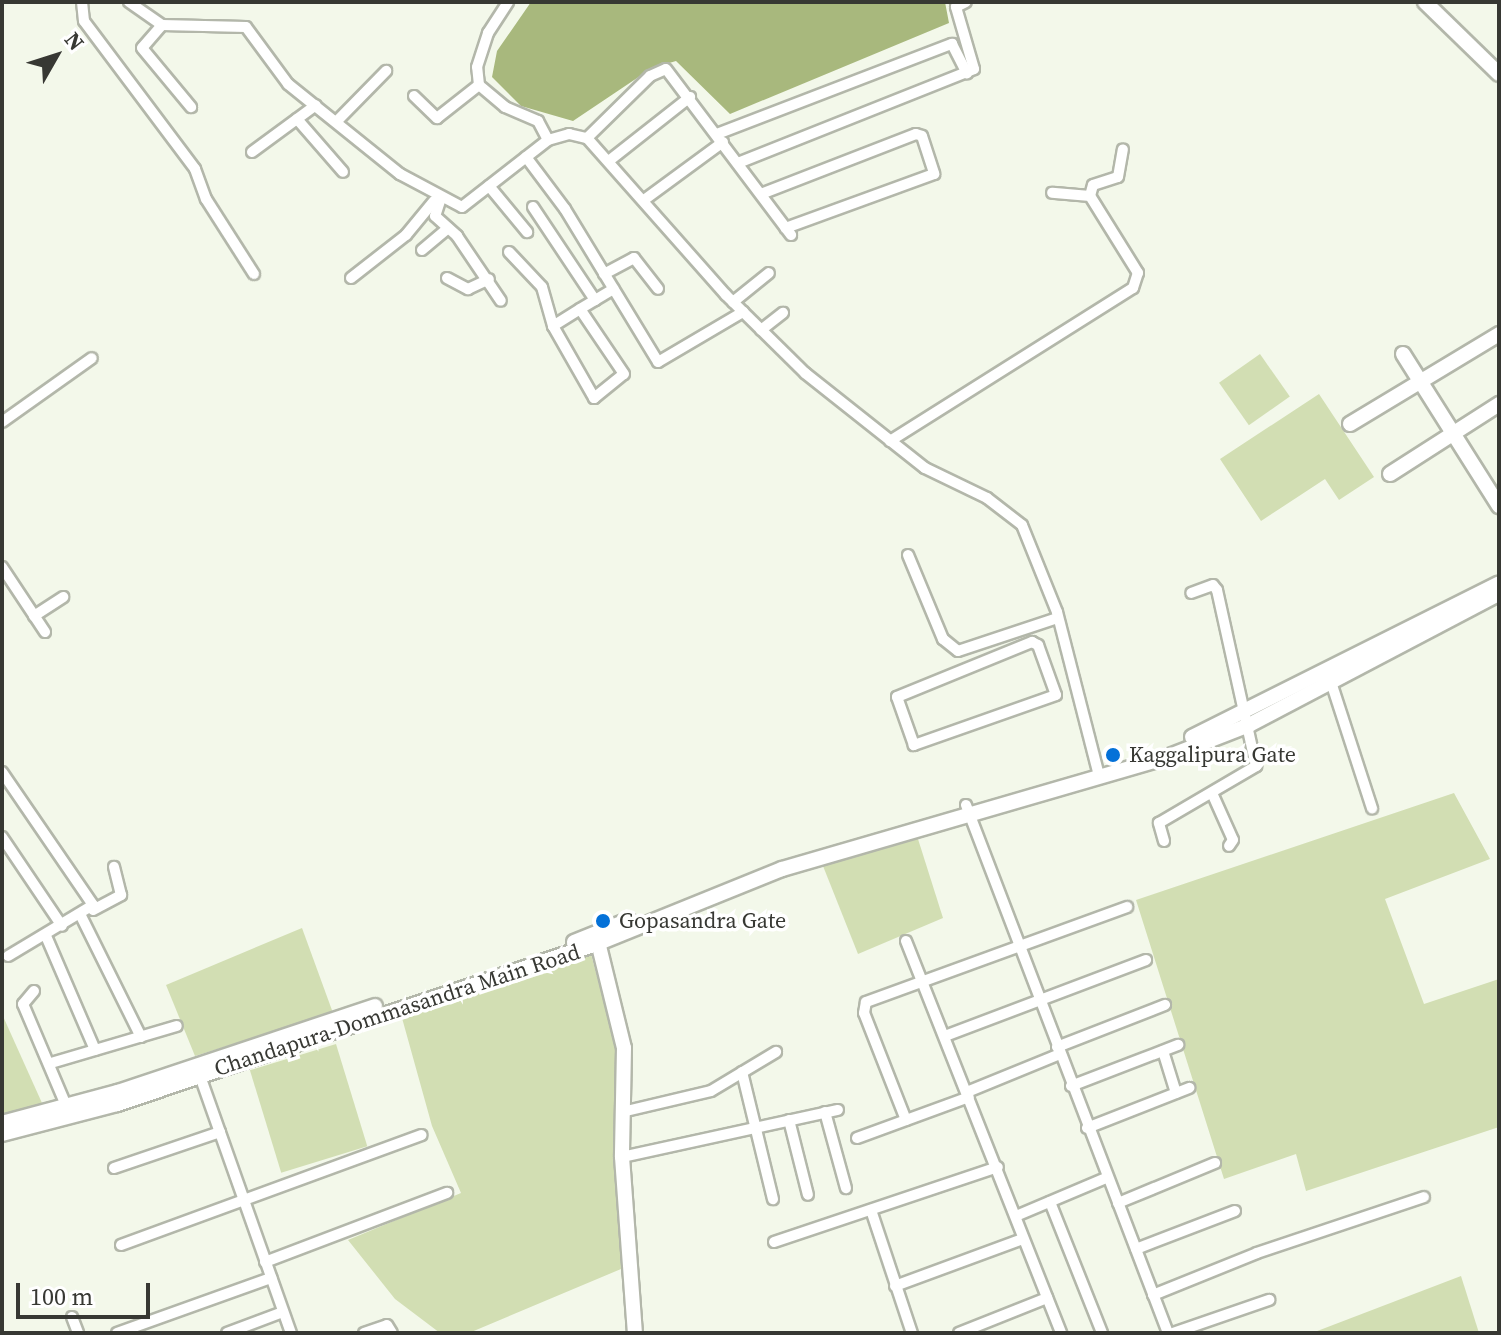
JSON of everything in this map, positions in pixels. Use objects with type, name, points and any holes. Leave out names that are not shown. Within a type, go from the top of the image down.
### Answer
[{"type":"main road","points":[[1425,2],[1499,74]]},
{"type":"main road","points":[[1350,424],[1499,334]]},
{"type":"main road","points":[[1403,354],[1499,506]]},
{"type":"main road","points":[[1390,474],[1499,404]]},
{"type":"main road","name":"Chandapura-Dommasandra Main Road","points":[[1248,719],[1499,583]]},
{"type":"main road","name":"Chandapura-Dommasandra Main Road","points":[[2,1123],[68,1111],[200,1076],[597,938],[780,861],[1097,771],[1248,719],[1331,682],[1499,594]]},
{"type":"main road","points":[[597,938],[624,1048],[622,1157],[635,1333]]},
{"type":"main road","name":"Chandapura-Dommasandra Main Road","points":[[2,1134],[597,938]]},
{"type":"street","points":[[82,2],[84,21],[195,169],[206,199],[254,274]]},
{"type":"street","points":[[129,2],[162,25],[246,27],[288,84],[338,120],[400,174],[439,197],[465,206],[548,140],[569,134],[587,138],[761,330],[925,468],[1013,515],[1029,536],[1057,618],[1097,771]]},
{"type":"street","points":[[508,2],[488,33],[477,67],[479,85],[505,107],[538,121],[548,140]]},
{"type":"street","points":[[738,163],[967,73],[975,67],[956,7],[966,2]]},
{"type":"street","points":[[162,25],[142,48],[191,107]]},
{"type":"street","points":[[644,200],[720,138],[952,44],[967,73]]},
{"type":"street","points":[[587,138],[661,69],[673,73],[738,163],[788,231],[934,174],[922,136],[916,134],[761,194]]},
{"type":"street","points":[[338,120],[386,71]]},
{"type":"street","points":[[414,96],[437,118],[479,85]]},
{"type":"street","points":[[610,160],[690,97]]},
{"type":"street","points":[[252,152],[316,105]]},
{"type":"street","points":[[297,119],[343,172]]},
{"type":"street","points":[[890,441],[1133,288],[1138,273],[1090,196],[1093,185],[1118,177],[1123,149]]},
{"type":"street","points":[[526,157],[565,209],[658,362],[743,312]]},
{"type":"street","points":[[489,186],[527,232]]},
{"type":"street","points":[[1052,193],[1090,196]]},
{"type":"street","points":[[439,197],[433,213],[489,279],[501,301]]},
{"type":"street","points":[[351,278],[406,235],[439,197]]},
{"type":"street","points":[[533,207],[595,300]]},
{"type":"street","points":[[422,250],[448,228]]},
{"type":"street","points":[[509,252],[542,287],[553,326],[594,398],[624,374],[580,309]]},
{"type":"street","points":[[604,274],[634,258],[658,289]]},
{"type":"street","points":[[733,302],[769,273]]},
{"type":"street","points":[[447,278],[468,289],[489,279]]},
{"type":"street","points":[[553,326],[613,289]]},
{"type":"street","points":[[761,330],[783,313]]},
{"type":"street","points":[[2,422],[92,358]]},
{"type":"street","points":[[908,555],[943,639],[958,651],[1057,618]]},
{"type":"street","points":[[2,567],[45,632]]},
{"type":"street","points":[[1164,841],[1159,823],[1256,766],[1216,586],[1191,593]]},
{"type":"street","points":[[34,616],[63,597]]},
{"type":"street","points":[[1032,642],[1038,645],[1048,671],[1052,698],[916,746],[909,738],[896,699],[1032,642]]},
{"type":"street","points":[[1048,671],[1067,663]]},
{"type":"street","points":[[1331,682],[1372,808]]},
{"type":"street","points":[[2,772],[93,910]]},
{"type":"street","points":[[1212,793],[1233,840],[1229,846]]},
{"type":"street","points":[[967,809],[1106,1178],[1170,1333],[1269,1300]]},
{"type":"street","points":[[2,837],[62,926]]},
{"type":"street","points":[[8,956],[121,895],[114,867]]},
{"type":"street","points":[[906,1120],[864,1013],[866,1002],[1017,943],[1127,907]]},
{"type":"street","points":[[81,916],[141,1037]]},
{"type":"street","points":[[46,936],[95,1050]]},
{"type":"street","points":[[906,941],[998,1167],[1061,1333]]},
{"type":"street","points":[[945,1036],[1146,960]]},
{"type":"street","points":[[34,991],[23,1004],[51,1063],[68,1111]]},
{"type":"street","points":[[857,1138],[968,1094],[1165,1005]]},
{"type":"street","points":[[51,1063],[177,1026]]},
{"type":"street","points":[[1071,1086],[1178,1045]]},
{"type":"street","points":[[1163,1051],[1176,1093]]},
{"type":"street","points":[[622,1112],[711,1091],[776,1052]]},
{"type":"street","points":[[742,1072],[773,1199]]},
{"type":"street","points":[[200,1076],[291,1333]]},
{"type":"street","points":[[1087,1128],[1189,1088]]},
{"type":"street","points":[[622,1157],[838,1110]]},
{"type":"street","points":[[825,1112],[846,1188]]},
{"type":"street","points":[[789,1120],[808,1195]]},
{"type":"street","points":[[114,1168],[220,1132]]},
{"type":"street","points":[[121,1245],[422,1135]]},
{"type":"street","points":[[1118,1203],[1215,1163]]},
{"type":"street","points":[[774,1242],[998,1167]]},
{"type":"street","points":[[1016,1216],[1106,1178]]},
{"type":"street","points":[[265,1262],[447,1193]]},
{"type":"street","points":[[1153,1295],[1257,1253],[1424,1197]]},
{"type":"street","points":[[1050,1202],[1102,1333]]},
{"type":"street","points":[[871,1210],[912,1333]]},
{"type":"street","points":[[1136,1249],[1235,1211]]},
{"type":"street","points":[[895,1286],[1023,1239]]},
{"type":"street","points":[[117,1333],[271,1278]]},
{"type":"street","points":[[959,1333],[1047,1298]]},
{"type":"street","points":[[227,1333],[283,1312]]},
{"type":"street","points":[[72,1317],[78,1333]]},
{"type":"street","points":[[364,1333],[387,1325],[392,1333]]},
{"type":"shaded area","points":[[531,2],[945,2],[949,23],[730,114],[676,61],[652,68],[573,121],[521,106],[492,77],[497,51]]},
{"type":"shaded area","points":[[1260,354],[1290,397],[1249,425],[1219,383]]},
{"type":"shaded area","points":[[1319,394],[1374,477],[1339,500],[1325,479],[1261,521],[1220,459]]},
{"type":"shaded area","points":[[1454,793],[1490,859],[1385,899],[1424,1004],[1499,979],[1499,1127],[1306,1191],[1296,1154],[1224,1179],[1136,900]]},
{"type":"shaded area","points":[[918,839],[943,918],[858,954],[823,866]]},
{"type":"shaded area","points":[[302,928],[333,1013],[195,1056],[166,985]]},
{"type":"shaded area","points":[[591,954],[618,1055],[621,1269],[469,1333],[440,1333],[395,1299],[348,1240],[461,1193],[432,1126],[402,1018]]},
{"type":"shaded area","points":[[2,1014],[42,1103],[2,1116]]},
{"type":"shaded area","points":[[336,1044],[367,1146],[281,1173],[250,1070]]},
{"type":"shaded area","points":[[1461,1276],[1479,1333],[1312,1333]]},
{"type":"place","name":"Kaggalipura Gate","points":[[1113,755]]},
{"type":"place","name":"Gopasandra Gate","points":[[603,921]]}]
